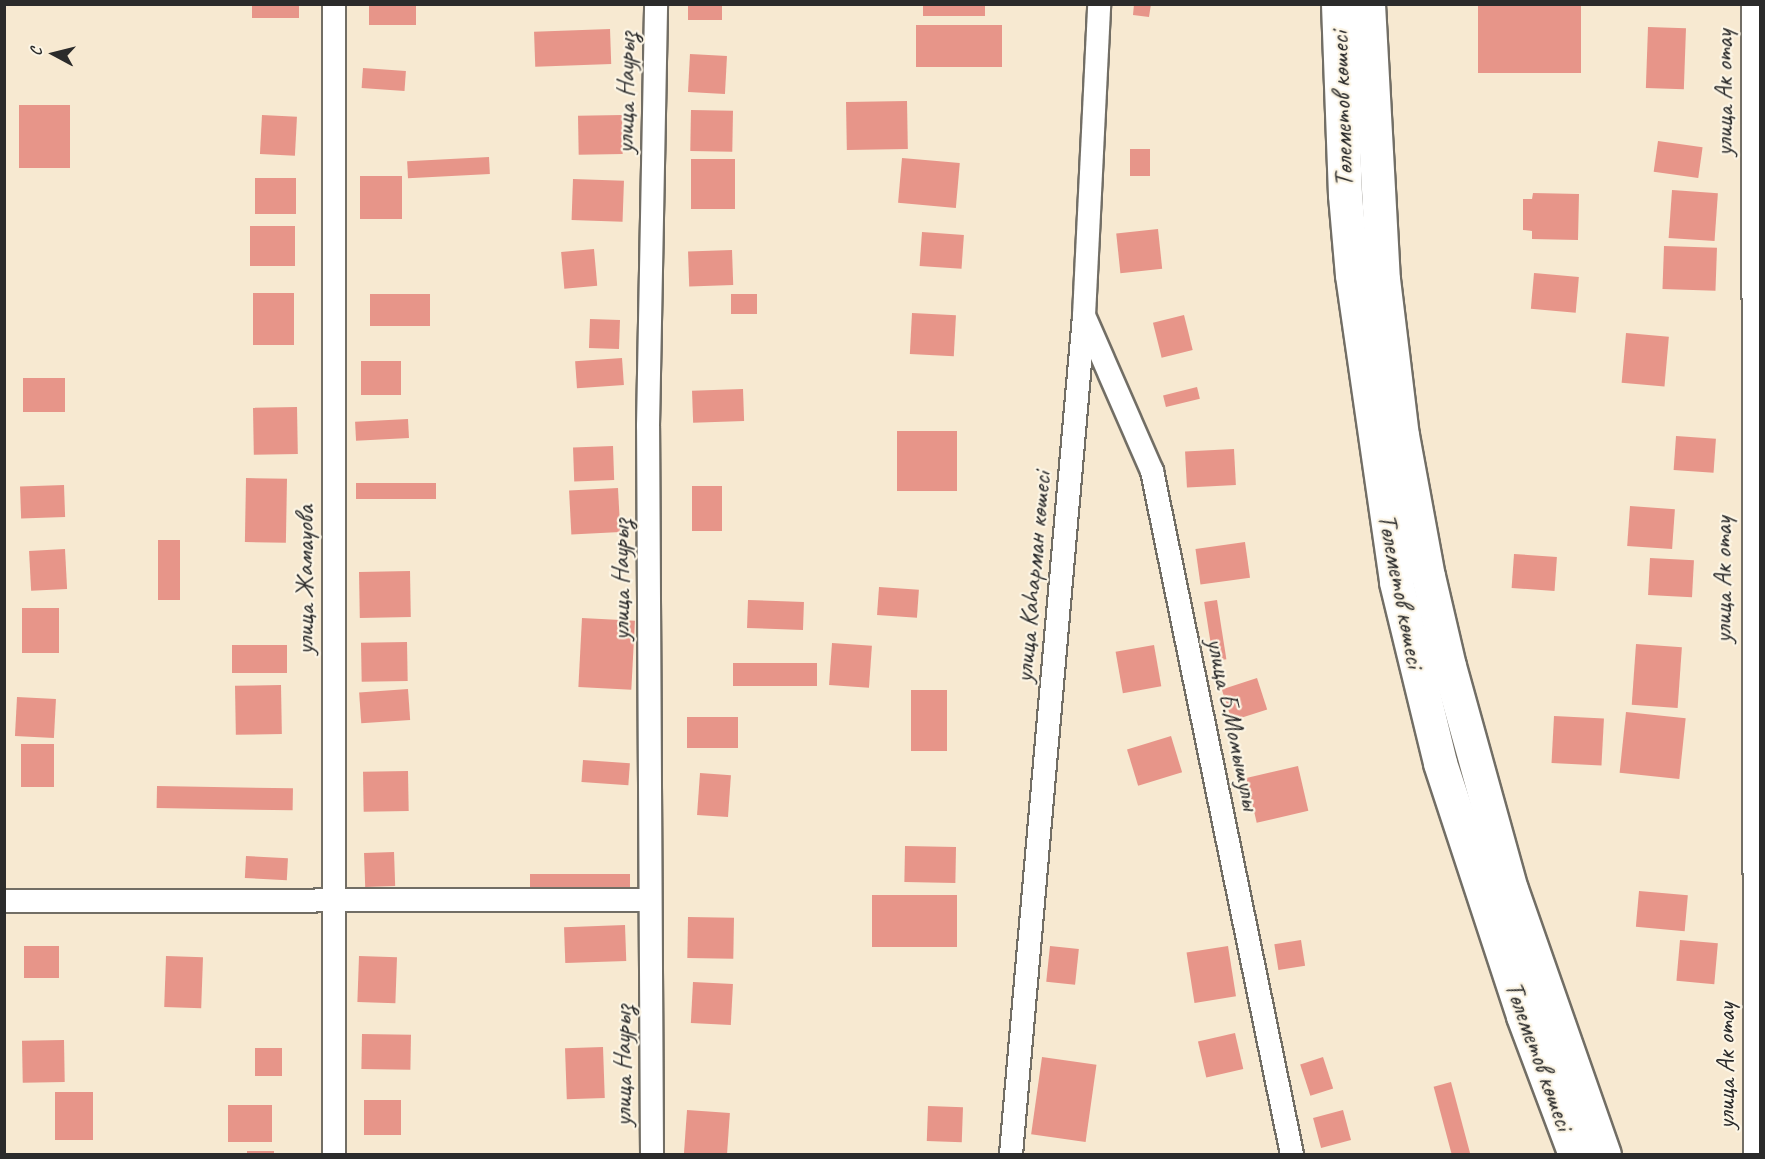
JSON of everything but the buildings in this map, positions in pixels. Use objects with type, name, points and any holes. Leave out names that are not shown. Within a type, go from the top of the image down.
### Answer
[{"type":"main road","name":"Төлеметов көшесі","points":[[1338,4],[1352,275],[1396,582],[1440,763],[1523,1016],[1575,1155]]},
{"type":"main road","name":"Төлеметов көшесі","points":[[1368,4],[1383,279],[1402,435],[1428,576],[1449,666],[1511,889],[1604,1155]]},
{"type":"street","name":"улица Жамауова","points":[[333,4],[334,1155]]},
{"type":"street","name":"улица Наурыз","points":[[652,1155],[648,426],[656,4]]},
{"type":"street","name":"улица Каһарман көшесі","points":[[1011,1155],[1084,316],[1099,4]]},
{"type":"street","name":"улица Ак отау","points":[[1753,4],[1757,912],[1755,1155]]},
{"type":"street","name":"улица Б.Момышулы","points":[[1084,316],[1152,471],[1292,1155]]},
{"type":"street","points":[[4,901],[334,903],[651,900]]}]
